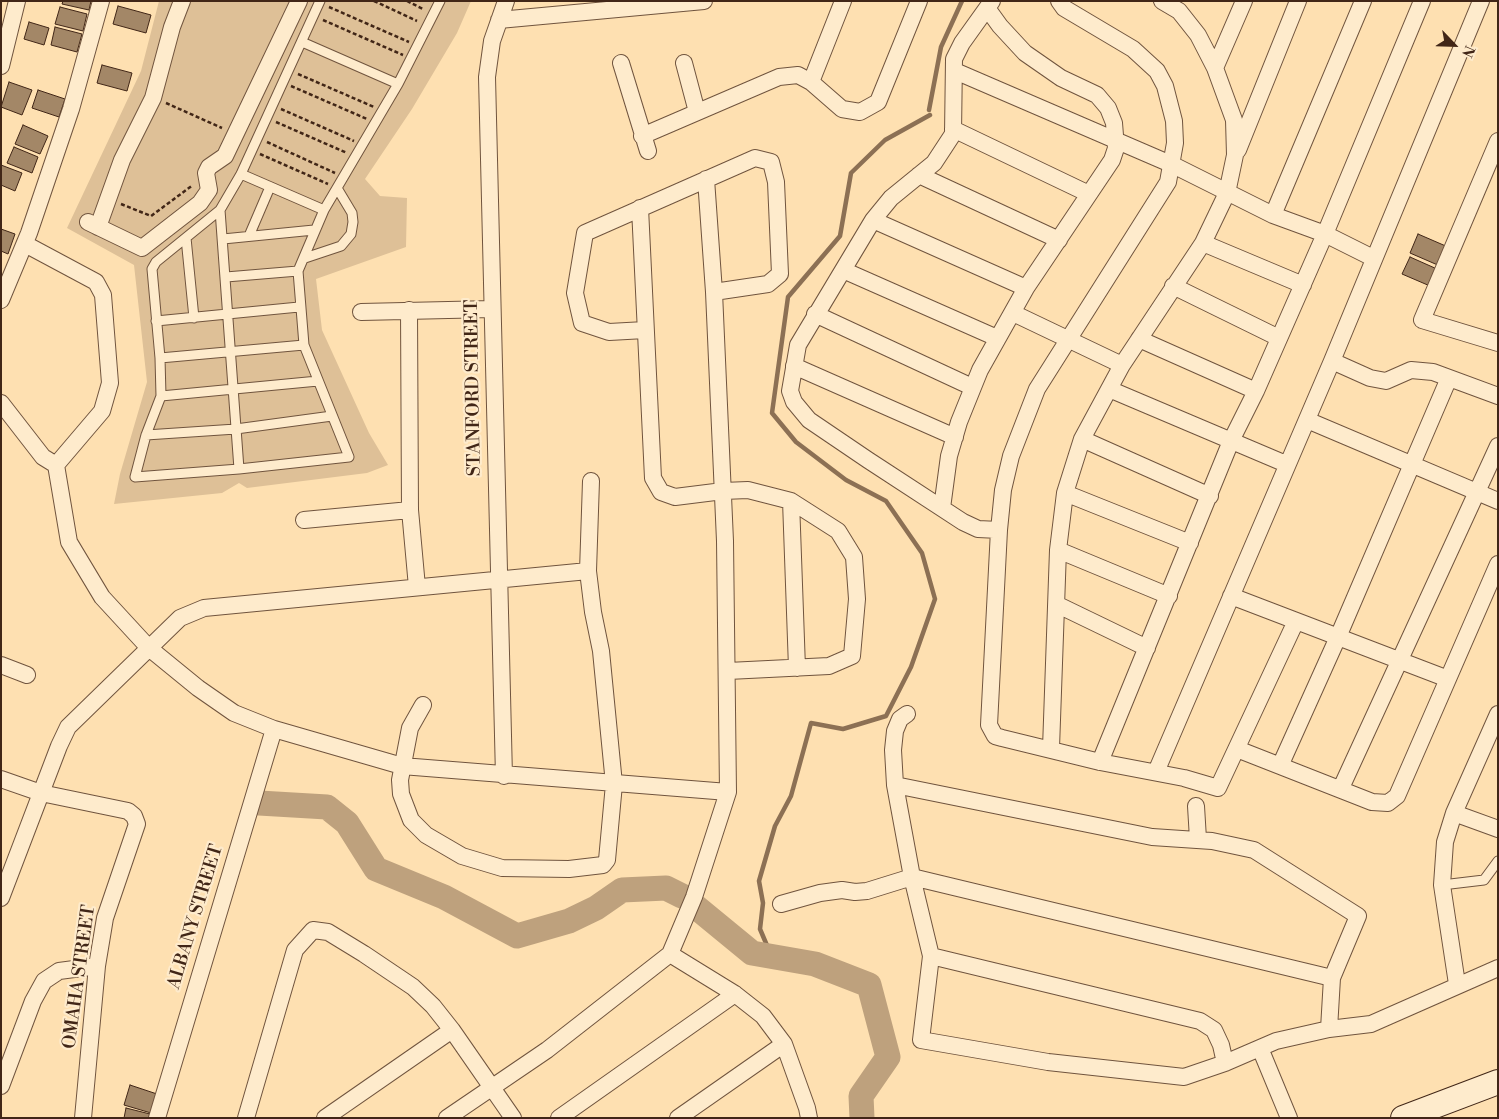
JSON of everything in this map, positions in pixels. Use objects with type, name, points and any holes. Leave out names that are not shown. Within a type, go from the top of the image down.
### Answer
[{"type":"street","points":[[1,66],[18,1]]},
{"type":"street","points":[[1,300],[25,244],[71,109],[101,1]]},
{"type":"street","points":[[182,1],[172,27],[153,98],[122,160],[108,199],[93,225],[142,248],[200,203],[209,190],[207,175],[209,167],[225,156],[299,1]]},
{"type":"street","name":"STANFORD STREET","points":[[504,776],[487,77],[492,41],[506,1]]},
{"type":"street","points":[[500,20],[704,1]]},
{"type":"street","points":[[811,82],[844,1]]},
{"type":"street","points":[[621,64],[645,144],[697,112],[780,77],[798,75],[811,82],[846,112],[860,112],[878,102],[919,1]]},
{"type":"street","points":[[1059,1],[1064,8],[1133,49],[1157,71],[1164,86],[1174,121],[1176,143],[1168,182],[1037,389],[1011,456],[1003,490],[999,530],[989,725],[995,736],[1051,748],[1100,762],[1156,772],[1218,788],[1296,621]]},
{"type":"street","points":[[1162,1],[1181,6],[1215,68],[1234,120],[1235,155]]},
{"type":"street","points":[[1215,68],[1244,1]]},
{"type":"street","points":[[1051,748],[1058,605],[1058,550],[1065,493],[1082,439],[1122,364],[1203,243],[1227,192],[1235,155],[1298,1]]},
{"type":"street","points":[[1273,215],[1363,1]]},
{"type":"street","points":[[1100,762],[1231,441],[1256,391],[1325,234],[1422,1]]},
{"type":"street","points":[[1156,772],[1286,464],[1332,361],[1373,258],[1481,1]]},
{"type":"street","points":[[942,508],[946,475],[955,437],[972,387],[997,338],[1026,288],[1112,160],[1116,140],[1114,124],[1108,108],[1097,95],[1061,78],[1025,53],[1000,26],[989,4],[962,43],[954,59],[953,134],[934,163],[891,198],[873,220],[798,345],[790,391],[794,402],[809,420],[942,508],[978,529],[999,530]]},
{"type":"street","points":[[684,63],[697,112]]},
{"type":"street","points":[[955,71],[1173,165],[1273,215],[1325,234],[1373,258]]},
{"type":"street","points":[[953,129],[1089,194]]},
{"type":"street","points":[[1497,342],[1422,320],[1498,141]]},
{"type":"street","points":[[645,330],[609,332],[582,323],[576,293],[585,233],[755,158],[771,162],[776,182],[780,274],[768,284],[714,292]]},
{"type":"street","points":[[919,175],[1059,240]]},
{"type":"street","points":[[447,1118],[546,1050],[670,954],[694,897],[728,792],[728,671],[723,491],[714,292],[706,180]]},
{"type":"street","points":[[640,208],[653,478],[661,492],[675,498],[723,491],[748,490],[790,501],[838,531],[854,557],[857,598],[852,656],[829,666],[728,671]]},
{"type":"street","points":[[873,220],[1026,288]]},
{"type":"street","points":[[1203,243],[1302,285]]},
{"type":"street","points":[[25,244],[96,282],[103,295],[110,383],[102,411],[56,465]]},
{"type":"street","points":[[844,270],[997,338]]},
{"type":"street","points":[[1173,286],[1279,338]]},
{"type":"street","points":[[361,312],[492,309]]},
{"type":"street","points":[[409,310],[410,510],[417,587]]},
{"type":"street","points":[[1013,313],[1122,364]]},
{"type":"street","points":[[815,314],[972,387]]},
{"type":"street","points":[[1139,339],[1256,391]]},
{"type":"street","points":[[1332,361],[1370,378],[1386,381],[1412,370],[1432,372],[1498,396]]},
{"type":"street","points":[[794,366],[955,437]]},
{"type":"street","points":[[1280,766],[1338,637],[1449,378]]},
{"type":"street","points":[[1109,389],[1286,464]]},
{"type":"street","points":[[1,403],[43,457],[56,465],[69,542],[102,597],[149,648],[198,688],[234,713],[274,729],[402,766],[504,776],[728,792]]},
{"type":"street","points":[[1307,420],[1498,501]]},
{"type":"street","points":[[1082,439],[1210,496]]},
{"type":"street","points":[[1341,788],[1498,446]]},
{"type":"street","points":[[423,704],[410,728],[400,780],[401,794],[411,820],[426,835],[462,856],[502,868],[569,869],[603,865],[607,860],[614,784],[602,651],[593,612],[588,571],[591,481]]},
{"type":"street","points":[[1065,493],[1190,544]]},
{"type":"street","points":[[790,501],[797,668]]},
{"type":"street","points":[[304,520],[410,510]]},
{"type":"street","points":[[1058,550],[1169,596]]},
{"type":"street","points":[[1237,749],[1341,788],[1372,802],[1388,803],[1397,796],[1498,564]]},
{"type":"street","points":[[1,898],[58,746],[68,727],[180,618],[204,608],[588,571]]},
{"type":"street","points":[[1231,596],[1448,679]]},
{"type":"street","points":[[1058,605],[1147,648]]},
{"type":"street","points":[[1,665],[27,675]]},
{"type":"street","points":[[907,714],[900,719],[893,740],[895,785],[912,877],[931,956],[920,1040],[1048,1062],[1176,1078],[1195,1074],[1225,1063],[1276,1041],[1329,1028],[1371,1024],[1457,984],[1498,968]]},
{"type":"street","points":[[1457,984],[1442,885],[1445,842],[1454,813],[1498,714]]},
{"type":"street","name":"ALBANY STREET","points":[[157,1118],[274,729]]},
{"type":"street","points":[[1,779],[41,793]]},
{"type":"street","points":[[895,785],[1152,837],[1198,839],[1254,850],[1356,914],[1358,920],[1332,978],[1329,1028]]},
{"type":"street","name":"OMAHA STREET","points":[[41,793],[118,808],[134,816],[137,824],[104,918],[83,1118]]},
{"type":"street","points":[[1196,806],[1198,839]]},
{"type":"street","points":[[1454,813],[1498,829]]},
{"type":"street","points":[[781,904],[820,893],[842,890],[867,891],[912,877],[1332,978]]},
{"type":"street","points":[[246,1118],[295,950],[313,930],[328,932],[413,987],[433,1006],[452,1030],[513,1118]]},
{"type":"street","points":[[670,954],[735,994],[763,1016],[784,1044],[808,1113],[794,1118]]},
{"type":"street","points":[[931,956],[1200,1021],[1214,1030],[1221,1045],[1225,1063]]},
{"type":"street","points":[[1,1086],[33,1001],[44,981],[59,971],[98,966]]},
{"type":"street","points":[[559,1118],[735,994]]},
{"type":"street","points":[[325,1118],[452,1030]]},
{"type":"street","points":[[678,1118],[784,1044]]},
{"type":"street","points":[[1260,1048],[1289,1118]]},
{"type":"street","points":[[1403,1118],[1498,1082]]},
{"type":"lane","points":[[320,2],[241,174],[220,210],[156,262],[152,270],[160,358],[161,396],[146,435],[135,477],[238,469],[349,457],[304,345],[299,307],[298,271],[324,210],[398,84],[440,1]]},
{"type":"lane","points":[[302,42],[398,84]]},
{"type":"lane","points":[[241,174],[324,210]]},
{"type":"lane","points":[[249,236],[270,187]]},
{"type":"lane","points":[[305,258],[341,246],[351,234],[352,212],[337,188]]},
{"type":"lane","points":[[220,210],[238,469]]},
{"type":"lane","points":[[223,239],[314,230]]},
{"type":"lane","points":[[186,238],[194,318]]},
{"type":"lane","points":[[226,277],[298,271]]},
{"type":"lane","points":[[156,322],[299,307]]},
{"type":"lane","points":[[160,358],[229,350],[304,345]]},
{"type":"lane","points":[[161,396],[318,381]]},
{"type":"lane","points":[[146,435],[236,429],[332,416]]},
{"type":"lane","points":[[1442,885],[1484,880],[1498,861]]},
{"type":"path","points":[[374,1],[428,25]]},
{"type":"path","points":[[406,1],[434,13]]},
{"type":"path","points":[[320,2],[417,46]]},
{"type":"path","points":[[314,16],[411,58]]},
{"type":"path","points":[[289,70],[382,110]]},
{"type":"path","points":[[283,83],[375,122]]},
{"type":"path","points":[[153,98],[235,134]]},
{"type":"path","points":[[273,105],[362,144]]},
{"type":"path","points":[[267,118],[355,157]]},
{"type":"path","points":[[258,138],[344,176]]},
{"type":"path","points":[[252,150],[337,188]]},
{"type":"path","points":[[108,199],[151,216],[207,175]]},
{"type":"shaded area","points":[[159,1],[471,1],[457,33],[412,109],[365,179],[380,196],[407,198],[406,247],[316,279],[322,330],[369,433],[388,465],[367,473],[247,488],[239,483],[222,493],[114,504],[120,474],[147,382],[134,265],[67,228],[141,71]]},
{"type":"building","points":[[63,1],[91,1],[89,10],[62,4]]},
{"type":"building","points":[[118,6],[151,15],[146,33],[113,24]]},
{"type":"building","points":[[60,7],[87,14],[83,31],[55,24]]},
{"type":"building","points":[[29,22],[49,28],[44,45],[24,39]]},
{"type":"building","points":[[55,27],[82,34],[77,52],[51,45]]},
{"type":"building","points":[[102,65],[132,73],[127,91],[97,83]]},
{"type":"building","points":[[9,82],[32,90],[22,115],[1,107]]},
{"type":"building","points":[[38,90],[65,99],[59,117],[32,108]]},
{"type":"building","points":[[23,125],[48,136],[40,154],[15,144]]},
{"type":"building","points":[[14,147],[38,157],[32,173],[7,163]]},
{"type":"building","points":[[1,165],[22,173],[15,191],[1,185]]},
{"type":"building","points":[[1,229],[15,234],[8,254],[1,251]]},
{"type":"building","points":[[1418,234],[1448,247],[1440,266],[1410,253]]},
{"type":"building","points":[[1410,257],[1437,269],[1430,286],[1402,274]]},
{"type":"building","points":[[130,1085],[157,1094],[151,1113],[124,1105]]},
{"type":"building","points":[[126,1108],[150,1114],[149,1118],[124,1118]]},
{"type":"waterway","points":[[929,110],[941,47],[962,1]]},
{"type":"waterway","points":[[771,955],[760,929],[763,903],[759,881],[775,826],[791,796],[811,723],[843,729],[886,716],[911,667],[935,599],[922,553],[886,501],[846,480],[796,442],[772,413],[788,297],[840,236],[851,173],[885,140],[930,115]]},
{"type":"waterway","points":[[259,803],[327,807],[347,823],[376,869],[444,897],[517,936],[569,921],[596,908],[622,890],[666,888],[682,896]]},
{"type":"waterway","points":[[696,907],[752,953],[815,964],[869,985],[888,1057],[861,1096],[862,1118]]}]
